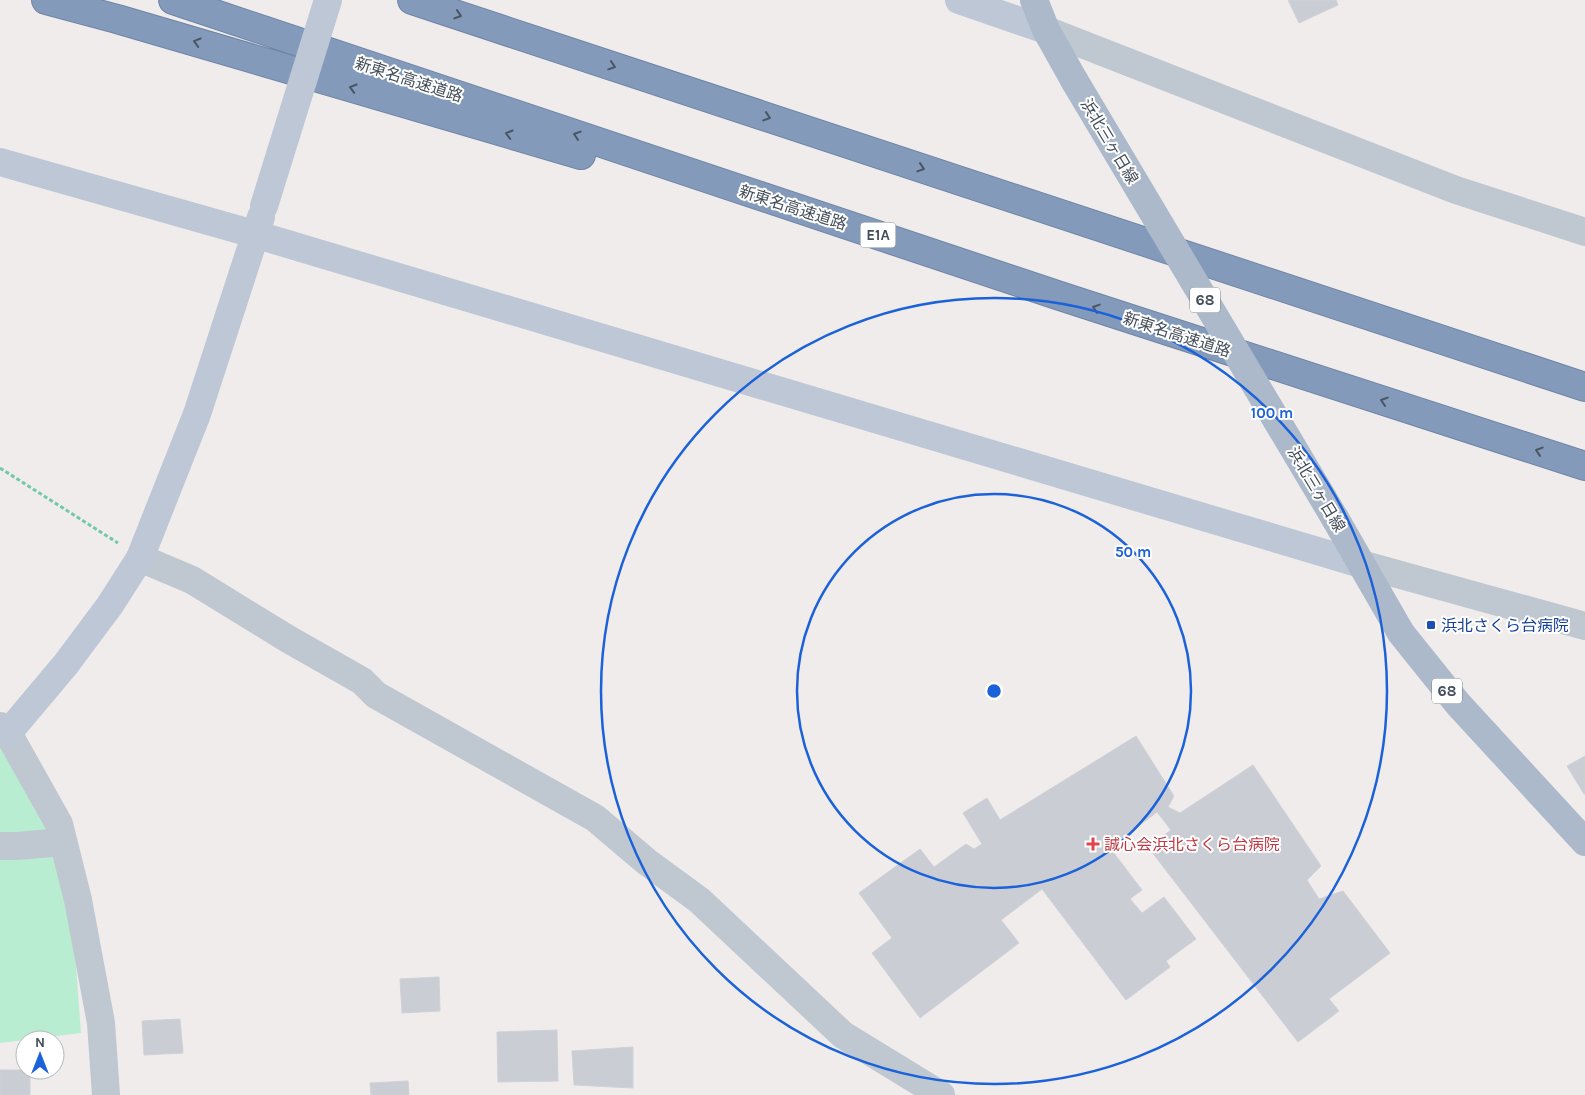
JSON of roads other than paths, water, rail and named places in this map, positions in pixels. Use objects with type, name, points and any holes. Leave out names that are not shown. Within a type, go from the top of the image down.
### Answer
[{"type":"highway","points":[[46,0],[126,21],[1060,296]]},
{"type":"highway","name":"新東名高速道路","points":[[173,0],[1060,296],[1585,466]]},
{"type":"highway","points":[[412,0],[1585,387]]},
{"type":"main road","name":"浜北三ヶ日線","points":[[1034,0],[1046,30],[1074,80],[1336,520],[1400,634],[1458,704],[1585,842]]},
{"type":"street","points":[[106,1095],[101,1023],[78,900],[59,824],[4,729],[66,664],[110,605],[140,558],[158,517],[197,414],[328,0]]},
{"type":"street","points":[[959,0],[1046,30],[1456,190],[1585,232]]},
{"type":"street","points":[[0,162],[254,234],[1361,564],[1585,626]]},
{"type":"street","points":[[140,558],[192,580],[288,639],[362,681],[376,695],[595,818],[647,862],[699,900],[844,1035],[941,1095]]},
{"type":"street","points":[[0,846],[63,842]]},
{"type":"place","name":"浜北さくら台病院","points":[[1431,625]]},
{"type":"place","name":"誠心会浜北さくら台病院","points":[[1093,844]]}]
